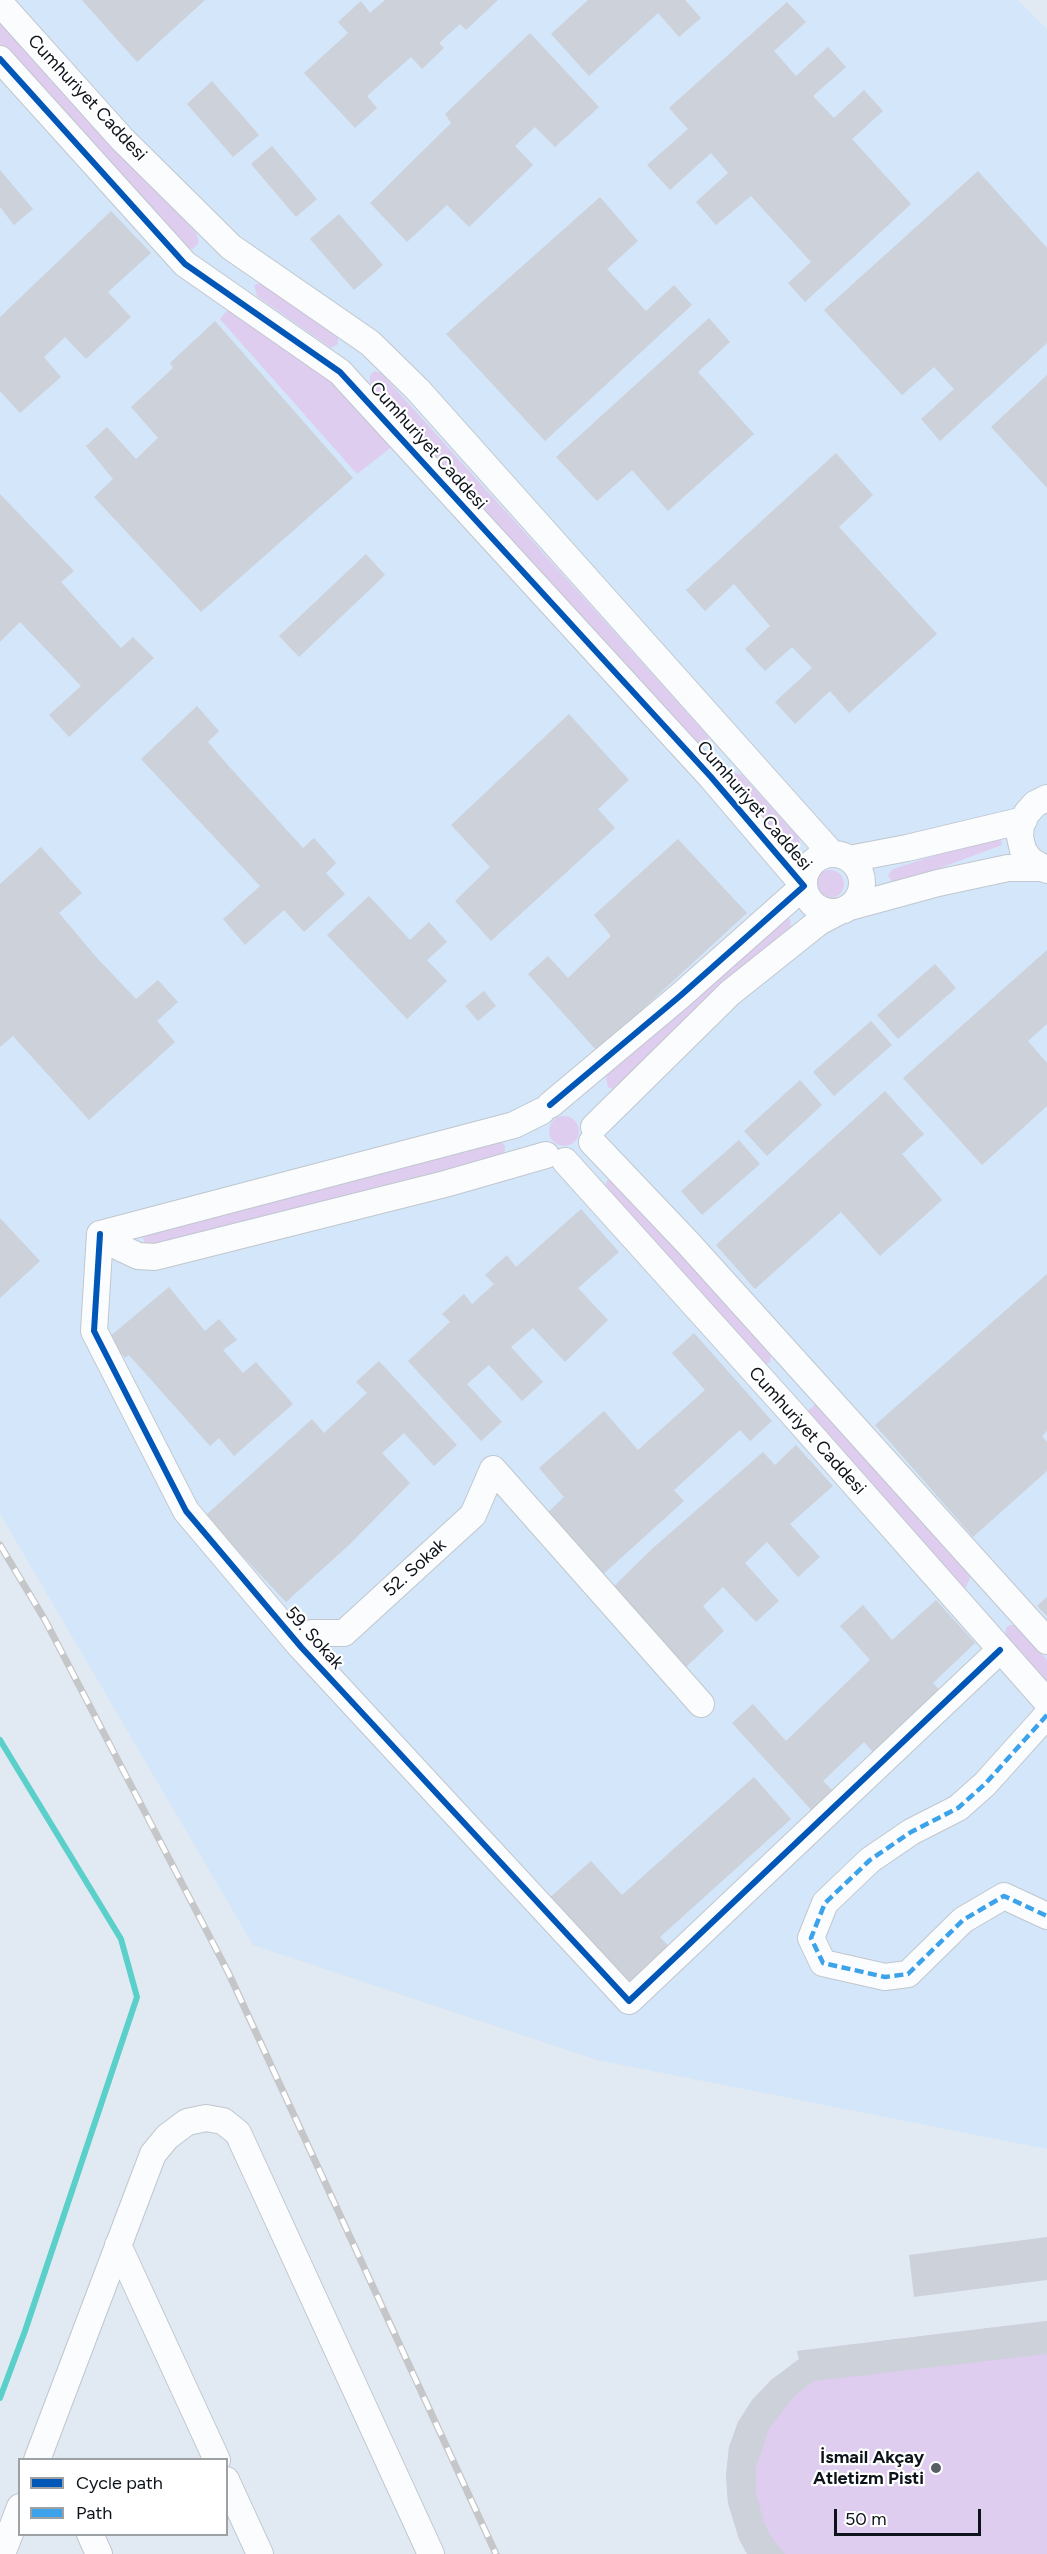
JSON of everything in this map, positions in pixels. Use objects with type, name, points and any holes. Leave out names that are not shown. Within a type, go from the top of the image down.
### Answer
[{"type":"street","name":"Cumhuriyet Caddesi","points":[[0,3],[122,139],[231,247],[370,343],[418,390],[840,856]]},
{"type":"street","name":"Cumhuriyet Caddesi","points":[[0,59],[185,264],[340,372],[711,777],[804,886]]},
{"type":"street","points":[[1044,869],[1030,860],[1023,849],[1020,837],[1024,820],[1035,804],[1047,798]]},
{"type":"street","points":[[840,856],[856,865],[862,883],[861,892],[845,909],[820,909],[807,895],[804,886],[808,867],[822,856],[907,848],[1024,820]]},
{"type":"street","points":[[100,1234],[117,1246],[138,1256],[155,1257],[445,1184],[556,1158],[584,1155],[593,1135],[730,993],[819,922],[845,909],[938,883],[1008,868],[1044,869]]},
{"type":"street","points":[[100,1234],[514,1125],[546,1108],[680,996],[804,886]]},
{"type":"street","points":[[556,1158],[535,1138],[537,1120],[546,1108],[568,1102],[578,1105],[591,1118],[593,1135]]},
{"type":"street","name":"Cumhuriyet Caddesi","points":[[593,1135],[1047,1641]]},
{"type":"street","name":"Cumhuriyet Caddesi","points":[[556,1158],[799,1421],[1047,1702]]},
{"type":"street","name":"59. Sokak","points":[[100,1234],[94,1331],[186,1511],[301,1647],[629,2001],[1000,1650]]},
{"type":"street","name":"52. Sokak","points":[[312,1634],[344,1633],[473,1515],[493,1469],[701,1704]]},
{"type":"street","points":[[1047,1715],[985,1784],[958,1808],[911,1832],[870,1860],[825,1903],[811,1938],[823,1963],[885,1977],[908,1974],[963,1920],[1004,1896],[1047,1916]]},
{"type":"street","points":[[46,2453],[118,2245],[153,2154],[167,2137],[187,2122],[206,2118],[222,2121],[238,2133],[431,2554]]},
{"type":"street","points":[[118,2245],[216,2458]]},
{"type":"street","points":[[228,2484],[260,2554]]},
{"type":"street","points":[[2,2554],[18,2512]]},
{"type":"street","points":[[90,2536],[99,2554]]},
{"type":"shaded area","points":[[0,0],[1018,0],[1047,29],[1047,2149],[597,2060],[253,1945],[0,1514]]},
{"type":"shaded area","points":[[0,23],[196,233],[199,242],[193,249],[185,248],[0,44]]},
{"type":"shaded area","points":[[265,282],[338,335],[338,344],[331,348],[257,296],[254,285]]},
{"type":"shaded area","points":[[231,306],[335,382],[393,446],[357,474],[220,319]]},
{"type":"shaded area","points":[[374,371],[381,373],[708,736],[708,744],[699,746],[370,384],[370,376]]},
{"type":"shaded area","points":[[735,773],[742,775],[798,837],[800,843],[795,848],[788,849],[730,785],[730,778]]},
{"type":"shaded area","points":[[995,836],[1001,838],[1002,845],[894,885],[888,875],[893,869]]},
{"type":"shaded area","points":[[830,870],[840,874],[844,884],[840,894],[830,898],[820,894],[816,884],[820,874]]},
{"type":"shaded area","points":[[785,918],[790,919],[791,931],[618,1088],[608,1087],[606,1078],[608,1074]]},
{"type":"shaded area","points":[[564,1116],[574,1121],[579,1131],[574,1141],[564,1146],[554,1141],[549,1131],[554,1121]]},
{"type":"shaded area","points":[[500,1141],[505,1146],[505,1150],[498,1159],[147,1247],[141,1234]]},
{"type":"shaded area","points":[[613,1179],[769,1351],[770,1362],[762,1366],[604,1186],[608,1180]]},
{"type":"shaded area","points":[[816,1404],[971,1576],[966,1587],[963,1588],[807,1417],[809,1410]]},
{"type":"shaded area","points":[[1015,1625],[1047,1660],[1047,1683],[1005,1637],[1006,1628]]},
{"type":"shaded area","name":"İsmail Akçay Atletizm Pisti","points":[[1047,2321],[1047,2554],[747,2554],[739,2539],[728,2503],[726,2476],[729,2447],[738,2422],[780,2374],[799,2359],[797,2351]]},
{"type":"building","points":[[82,0],[205,0],[137,62]]},
{"type":"building","points":[[385,0],[498,0],[466,30],[460,24],[439,43],[444,48],[422,69],[411,57],[367,96],[377,108],[355,128],[304,73],[348,33],[338,22],[361,1],[370,13]]},
{"type":"building","points":[[588,0],[685,0],[701,18],[679,37],[658,13],[589,76],[551,34]]},
{"type":"building","points":[[787,2],[806,22],[774,51],[796,76],[828,47],[846,67],[813,96],[834,118],[864,90],[883,111],[852,139],[911,204],[805,302],[788,283],[811,262],[751,196],[716,225],[696,202],[728,173],[711,153],[670,190],[647,165],[688,129],[669,108]]},
{"type":"building","points":[[530,33],[599,107],[555,147],[535,127],[515,146],[533,165],[469,227],[447,205],[407,242],[370,203],[451,123],[445,114]]},
{"type":"building","points":[[212,81],[259,135],[233,157],[187,104]]},
{"type":"building","points":[[272,146],[317,199],[296,217],[251,164]]},
{"type":"building","points":[[0,170],[33,209],[14,225],[0,207]]},
{"type":"building","points":[[978,171],[1047,248],[1047,343],[940,441],[921,419],[954,389],[934,367],[902,395],[824,310]]},
{"type":"building","points":[[600,197],[638,241],[607,269],[646,311],[674,285],[692,305],[545,441],[446,334]]},
{"type":"building","points":[[111,211],[151,253],[108,292],[131,317],[86,359],[65,337],[44,357],[61,377],[20,413],[0,391],[0,317]]},
{"type":"building","points":[[339,214],[383,265],[354,290],[310,239]]},
{"type":"building","points":[[709,318],[730,342],[698,372],[754,434],[668,511],[632,470],[597,501],[556,457]]},
{"type":"building","points":[[215,321],[353,478],[201,612],[94,497],[113,479],[86,446],[107,427],[136,459],[158,438],[131,407],[173,368],[170,363]]},
{"type":"building","points":[[1047,375],[1047,488],[991,427]]},
{"type":"building","points":[[836,453],[873,495],[839,527],[937,634],[849,713],[830,691],[795,724],[775,702],[812,668],[792,647],[765,671],[745,649],[770,626],[734,584],[705,611],[686,590]]},
{"type":"building","points":[[0,494],[74,571],[61,582],[121,648],[133,637],[154,658],[69,737],[49,715],[81,686],[20,622],[0,642]]},
{"type":"building","points":[[366,554],[385,575],[299,657],[279,636]]},
{"type":"building","points":[[197,706],[219,731],[208,742],[226,763],[303,848],[314,838],[336,863],[326,873],[345,894],[304,932],[284,910],[245,945],[223,919],[260,886],[141,759]]},
{"type":"building","points":[[569,714],[629,780],[598,809],[615,828],[491,941],[455,901],[490,867],[451,825]]},
{"type":"building","points":[[678,839],[747,913],[597,1051],[528,974],[548,956],[568,978],[611,936],[594,915]]},
{"type":"building","points":[[41,847],[82,893],[59,913],[97,958],[136,999],[158,980],[178,1002],[157,1021],[175,1042],[89,1120],[13,1036],[0,1047],[0,884]]},
{"type":"building","points":[[369,896],[410,940],[429,922],[447,942],[427,960],[447,981],[407,1019],[327,935]]},
{"type":"building","points":[[1047,950],[1047,1024],[1028,1041],[1047,1063],[1047,1106],[982,1165],[903,1078]]},
{"type":"building","points":[[935,964],[956,988],[898,1039],[877,1015]]},
{"type":"building","points":[[484,991],[496,1006],[478,1021],[465,1006]]},
{"type":"building","points":[[871,1021],[892,1045],[834,1096],[813,1072]]},
{"type":"building","points":[[800,1080],[822,1105],[767,1156],[744,1131]]},
{"type":"building","points":[[885,1091],[924,1134],[902,1154],[942,1200],[880,1256],[841,1212],[755,1289],[716,1245]]},
{"type":"building","points":[[739,1140],[760,1164],[702,1215],[681,1191]]},
{"type":"building","points":[[581,1209],[619,1252],[578,1288],[608,1320],[565,1362],[533,1328],[511,1347],[543,1382],[522,1401],[489,1365],[467,1384],[502,1422],[481,1441],[408,1361],[450,1322],[442,1314],[464,1294],[472,1304],[494,1284],[485,1275],[507,1255],[516,1267]]},
{"type":"building","points":[[0,1218],[40,1261],[0,1298]]},
{"type":"building","points":[[1047,1274],[1047,1431],[1042,1436],[1047,1442],[1047,1471],[973,1537],[875,1425]]},
{"type":"building","points":[[169,1287],[205,1331],[219,1319],[237,1340],[223,1350],[243,1373],[256,1362],[293,1404],[234,1456],[219,1438],[210,1446],[129,1355],[125,1358],[108,1338]]},
{"type":"building","points":[[694,1333],[772,1421],[750,1441],[740,1430],[674,1490],[684,1501],[600,1577],[544,1516],[564,1497],[539,1468],[604,1411],[638,1450],[705,1390],[672,1353]]},
{"type":"building","points":[[379,1361],[457,1445],[434,1466],[404,1433],[382,1453],[410,1483],[349,1545],[286,1602],[205,1516],[312,1419],[324,1433],[367,1393],[356,1382]]},
{"type":"building","points":[[796,1445],[833,1486],[790,1524],[820,1557],[798,1577],[767,1542],[745,1563],[779,1601],[756,1622],[723,1587],[703,1606],[724,1631],[685,1668],[611,1589],[653,1548],[763,1452],[775,1465]]},
{"type":"building","points":[[1047,1597],[1047,1616],[1037,1606]]},
{"type":"building","points":[[936,1600],[975,1643],[933,1683],[942,1693],[875,1754],[864,1742],[823,1781],[835,1793],[814,1813],[732,1723],[753,1704],[786,1741],[870,1660],[840,1626],[863,1605],[892,1640]]},
{"type":"building","points":[[754,1777],[791,1819],[660,1937],[672,1950],[629,1989],[548,1899],[591,1861],[622,1895]]},
{"type":"building","points":[[1047,2237],[1047,2280],[914,2297],[909,2255]]},
{"type":"building","points":[[1047,2321],[1047,2354],[814,2381],[794,2396],[769,2429],[756,2467],[756,2493],[764,2522],[770,2535],[785,2554],[747,2554],[739,2539],[728,2503],[726,2476],[729,2447],[738,2422],[752,2400],[771,2380],[799,2359],[797,2351]]},
{"type":"waterway","points":[[0,1740],[121,1939],[137,1997],[25,2331],[0,2398]]},
{"type":"railway","points":[[0,1545],[45,1620],[229,1974],[496,2554]]},
{"type":"marked path","points":[[1047,1715],[985,1784],[958,1808],[911,1832],[870,1860],[825,1903],[811,1938],[823,1963],[885,1977],[908,1974],[963,1920],[1004,1896],[1047,1916]]},
{"type":"cycle path","points":[[0,59],[185,264],[340,372],[711,777],[804,886],[680,996],[550,1105]]},
{"type":"cycle path","points":[[100,1234],[94,1331],[186,1511],[301,1647],[629,2001],[1000,1650]]},
{"type":"place","name":"İsmail Akçay Atletizm Pisti","points":[[936,2468]]}]
